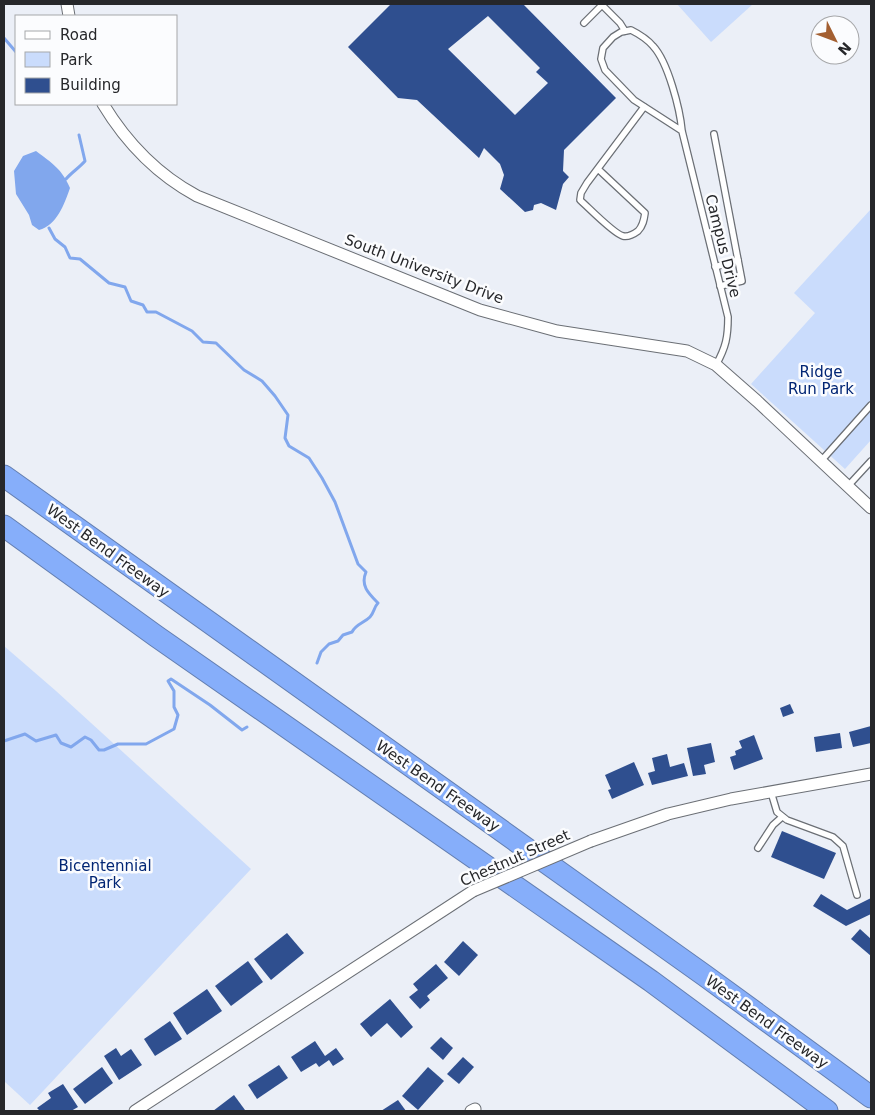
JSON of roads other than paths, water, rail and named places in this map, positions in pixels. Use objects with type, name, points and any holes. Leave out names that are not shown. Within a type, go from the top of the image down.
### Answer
[{"type":"highway","name":"West Bend Freeway","points":[[4,476],[704,975],[871,1097]]},
{"type":"highway","points":[[4,526],[156,636],[651,981],[827,1111]]},
{"type":"street","name":"South University Drive","points":[[104,105],[125,136],[151,163],[170,180],[197,196],[480,310],[557,332],[687,351],[716,365],[871,508]]},
{"type":"street","name":"Chestnut Street","points":[[135,1111],[473,890],[592,841],[668,814],[731,799],[871,774]]},
{"type":"lane","points":[[584,23],[602,5],[620,23],[625,31],[613,37],[603,48],[601,59],[605,70],[634,100],[682,131]]},
{"type":"lane","name":"Campus Drive","points":[[625,31],[631,30],[654,47],[662,60],[681,115],[682,131],[728,317],[728,335],[725,350],[716,365]]},
{"type":"lane","points":[[598,169],[645,213],[640,230],[634,234],[624,236],[616,232],[580,200],[580,193],[644,107]]},
{"type":"lane","points":[[714,134],[742,281],[720,286]]},
{"type":"lane","points":[[716,267],[738,260]]},
{"type":"lane","points":[[820,461],[871,405]]},
{"type":"lane","points":[[848,486],[871,461]]},
{"type":"lane","points":[[772,792],[777,812],[782,817],[833,837],[843,846],[857,894]]},
{"type":"lane","points":[[758,848],[773,826],[782,817]]},
{"type":"water","points":[[36,151],[60,171],[70,188],[59,214],[51,224],[39,230],[32,225],[29,215],[16,194],[14,171],[23,156]]},
{"type":"waterway","points":[[4,38],[15,51]]},
{"type":"waterway","points":[[66,179],[85,161],[79,135]]},
{"type":"waterway","points":[[49,228],[55,239],[65,247],[70,258],[80,259],[109,283],[125,287],[131,301],[143,305],[147,312],[156,312],[192,331],[203,342],[216,343],[244,370],[262,381],[288,415],[285,438],[289,446],[309,458],[322,478],[335,502],[358,564],[366,572],[364,577],[366,589],[378,603],[368,619],[352,632],[343,635],[338,641],[329,644],[321,652],[317,663]]},
{"type":"waterway","points":[[4,741],[25,734],[36,741],[56,735],[61,743],[71,747],[85,737],[91,740],[99,750],[104,750],[118,744],[146,744],[174,729],[178,715],[174,707],[174,691],[168,681],[171,679],[210,705],[242,730],[247,727]]},
{"type":"park label","name":"Ridge Run Park","points":[[821,380]]},
{"type":"park label","name":"Bicentennial Park","points":[[105,874]]}]
